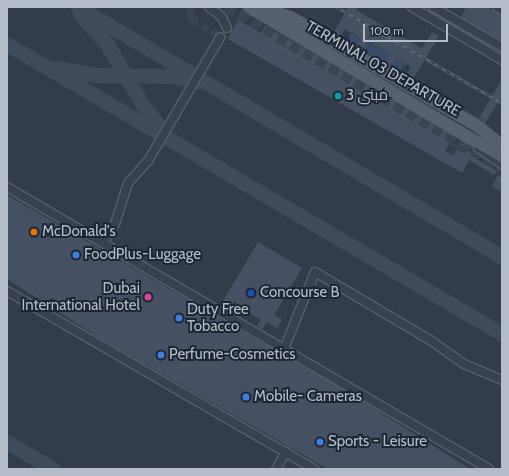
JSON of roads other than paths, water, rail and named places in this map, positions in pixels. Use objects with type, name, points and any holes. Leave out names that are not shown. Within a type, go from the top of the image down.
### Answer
[{"type":"main road","name":"TERMINAL 03 DEPARTURE","points":[[252,9],[502,157]]},
{"type":"main road","points":[[252,9],[275,12],[292,18],[479,127],[502,146]]},
{"type":"lane","points":[[210,7],[220,10],[227,28]]},
{"type":"lane","points":[[412,7],[502,60]]},
{"type":"lane","points":[[433,7],[502,47]]},
{"type":"lane","points":[[497,7],[502,10]]},
{"type":"lane","points":[[102,243],[115,224],[128,183],[140,170],[220,38]]},
{"type":"lane","points":[[432,115],[442,126],[502,164]]},
{"type":"lane","points":[[7,186],[489,469]]},
{"type":"lane","points":[[284,349],[298,308],[316,272],[430,340],[464,364],[502,380]]},
{"type":"lane","points":[[7,291],[314,469]]},
{"type":"lane","points":[[276,469],[286,452]]},
{"type":"water","points":[[351,33],[405,63],[400,72],[346,42]]},
{"type":"tunnel","points":[[192,7],[188,14],[191,19],[219,36],[226,34],[227,28]]},
{"type":"tunnel","points":[[226,7],[502,168]]},
{"type":"railway","points":[[337,7],[502,103]]},
{"type":"place","name":"مبنى 3","points":[[338,96]]},
{"type":"place","name":"McDonald's","points":[[34,232]]},
{"type":"place","name":"FoodPlus-Luggage","points":[[76,255]]},
{"type":"place","name":"Concourse B","points":[[251,293]]},
{"type":"place","name":"Dubai International Hotel","points":[[148,297]]},
{"type":"place","name":"Duty Free Tobacco","points":[[179,318]]},
{"type":"place","name":"Perfume-Cosmetics","points":[[161,355]]},
{"type":"place","name":"Mobile- Cameras","points":[[246,397]]},
{"type":"place","name":"Sports - Leisure","points":[[320,442]]}]
